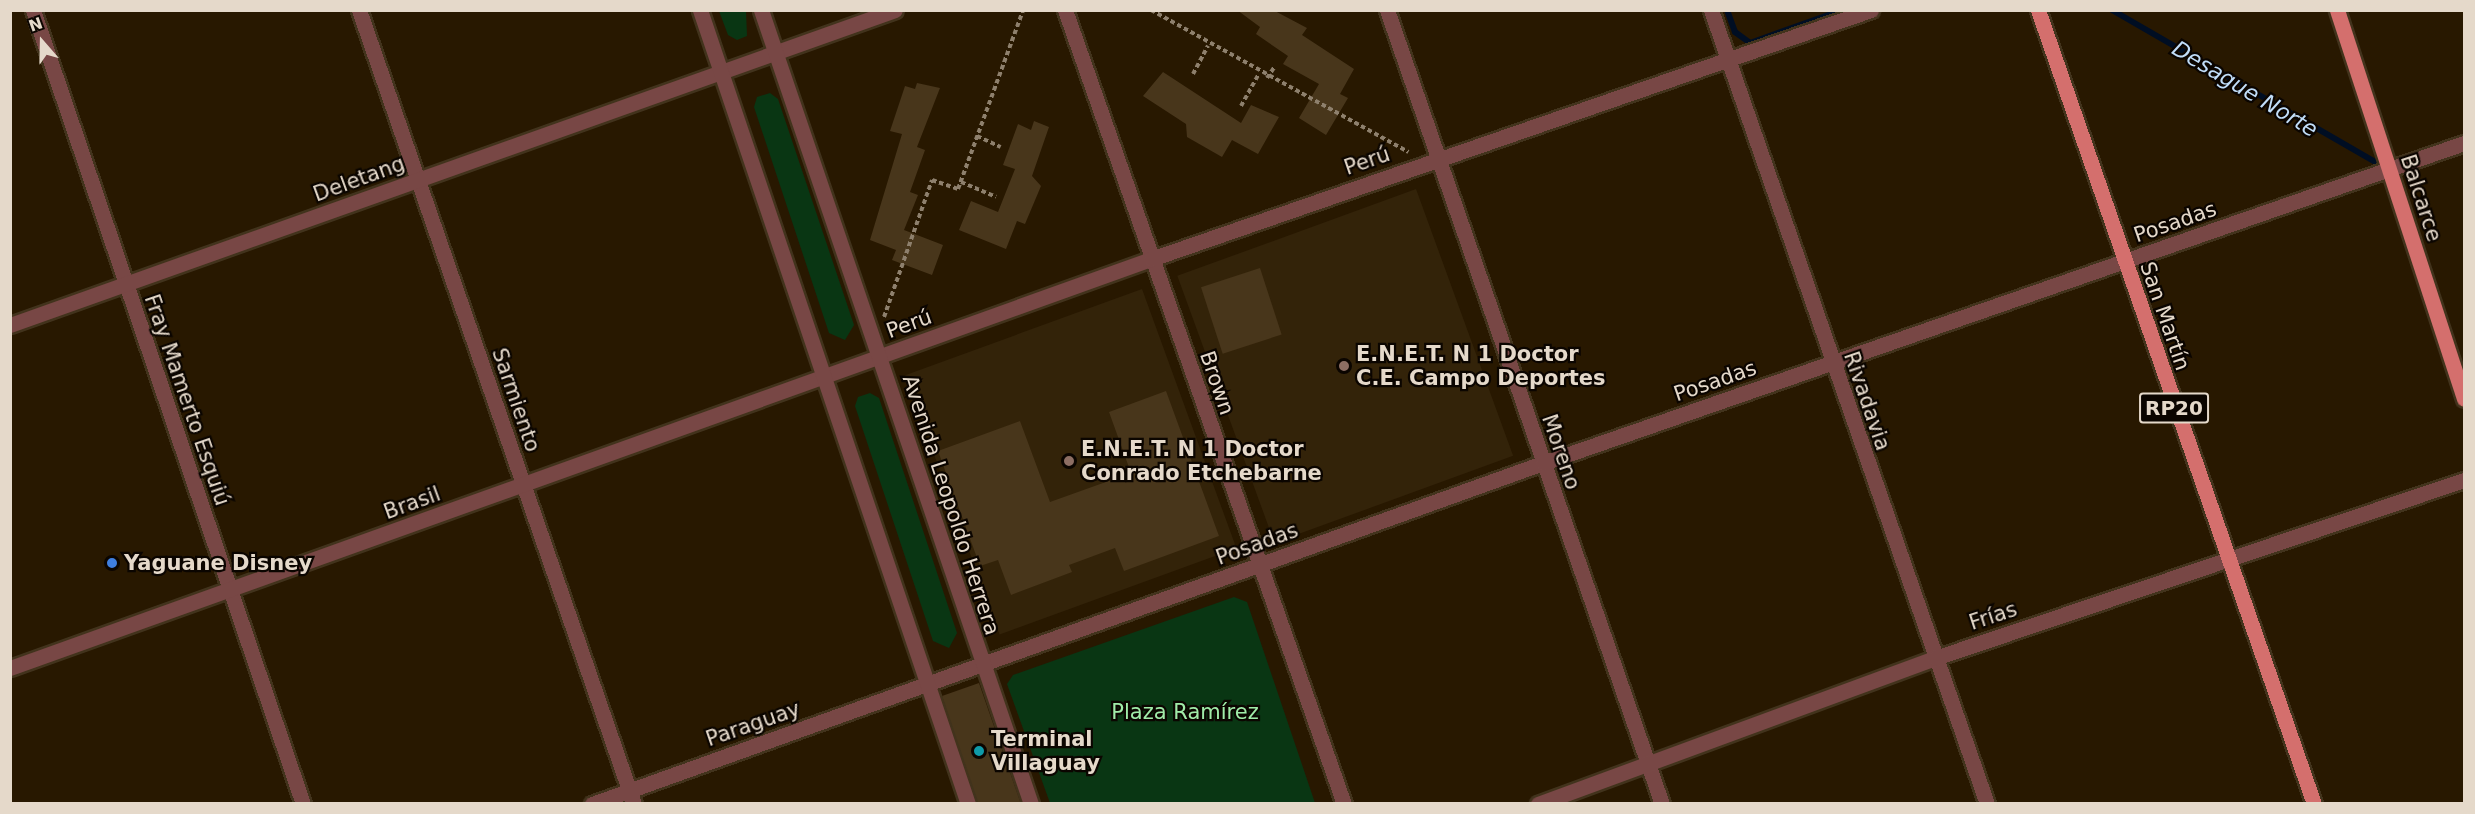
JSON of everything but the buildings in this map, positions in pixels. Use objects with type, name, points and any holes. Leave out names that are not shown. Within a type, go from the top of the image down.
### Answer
[{"type":"main road","name":"San Martín","points":[[2038,10],[2226,561],[2314,804]]},
{"type":"main road","name":"Balcarce","points":[[2337,10],[2464,399]]},
{"type":"street","name":"Fray Mamerto Esquiú","points":[[33,10],[303,804]]},
{"type":"street","name":"Sarmiento","points":[[359,10],[631,797]]},
{"type":"street","points":[[700,10],[828,377],[968,804]]},
{"type":"street","name":"Avenida Leopoldo Herrera","points":[[761,10],[1031,804]]},
{"type":"street","points":[[722,73],[895,10]]},
{"type":"street","name":"Brown","points":[[1065,10],[1344,804]]},
{"type":"street","name":"Moreno","points":[[1388,10],[1434,160],[1662,804]]},
{"type":"street","name":"Rivadavia","points":[[1712,10],[1832,362],[1987,804]]},
{"type":"street","name":"Perú","points":[[879,357],[1434,160],[1871,10]]},
{"type":"street","name":"Deletang","points":[[10,325],[722,73]]},
{"type":"street","name":"Posadas","points":[[983,666],[1543,464],[2464,143]]},
{"type":"street","name":"Avenida Leopoldo Herrera","points":[[828,377],[879,357]]},
{"type":"street","name":"Brasil","points":[[10,668],[828,377]]},
{"type":"street","name":"Frías","points":[[1538,804],[1935,658],[2464,480]]},
{"type":"street","name":"Avenida Leopoldo Herrera","points":[[928,685],[983,666]]},
{"type":"street","name":"Paraguay","points":[[592,804],[631,797],[928,685]]},
{"type":"path","points":[[874,342],[932,180],[958,189],[1023,10]]},
{"type":"path","points":[[1151,10],[1208,46],[1259,74],[1434,160]]},
{"type":"path","points":[[1193,74],[1208,46]]},
{"type":"path","points":[[1267,78],[1275,66]]},
{"type":"path","points":[[1241,106],[1259,74]]},
{"type":"path","points":[[977,136],[1001,147]]},
{"type":"path","points":[[961,182],[996,197]]},
{"type":"shaded area","name":"E.N.E.T. N 1 Doctor C.E. Campo Deportes","points":[[1416,189],[1513,456],[1274,543],[1177,276]]},
{"type":"shaded area","name":"E.N.E.T. N 1 Doctor Conrado Etchebarne","points":[[1142,289],[1236,548],[1000,635],[905,375]]},
{"type":"green space","points":[[719,11],[746,11],[747,36],[737,40],[728,35]]},
{"type":"green space","points":[[770,93],[778,99],[854,325],[845,340],[829,333],[754,107],[757,97]]},
{"type":"green space","points":[[870,393],[879,398],[957,633],[949,648],[933,641],[855,406],[858,397]]},
{"type":"green space","name":"Plaza Ramírez","points":[[1234,597],[1247,602],[1315,803],[1050,803],[1007,684],[1013,675]]},
{"type":"waterway","name":"Desague Norte","points":[[1727,10],[1735,32],[1750,43],[1842,10]]},
{"type":"waterway","name":"Desague Norte","points":[[2112,10],[2380,165]]},
{"type":"place","name":"E.N.E.T. N 1 Doctor C.E. Campo Deportes","points":[[1344,366]]},
{"type":"place","name":"E.N.E.T. N 1 Doctor Conrado Etchebarne","points":[[1069,461]]},
{"type":"place","name":"Yaguane Disney","points":[[112,563]]},
{"type":"place","name":"Terminal Villaguay","points":[[979,751]]}]
